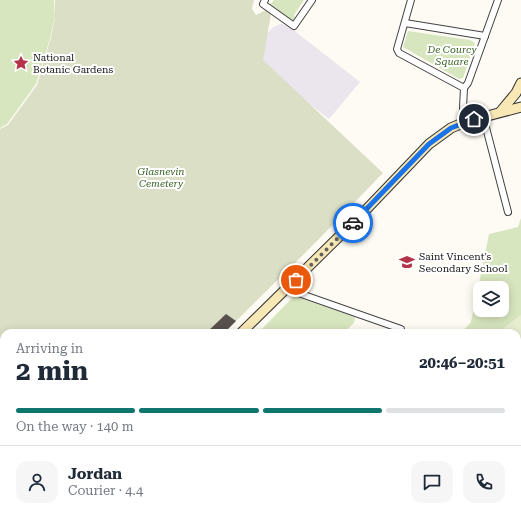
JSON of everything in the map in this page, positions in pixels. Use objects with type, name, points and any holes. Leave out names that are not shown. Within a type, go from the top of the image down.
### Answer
[{"type":"main road","points":[[501,111],[516,93],[521,83]]},
{"type":"main road","points":[[245,329],[287,289],[429,144],[451,128],[483,116],[521,107]]},
{"type":"street","points":[[266,0],[263,4],[294,26],[312,0]]},
{"type":"street","points":[[411,0],[397,49],[399,53],[464,88]]},
{"type":"street","points":[[463,108],[464,88],[468,83],[498,0]]},
{"type":"street","points":[[405,23],[485,36]]},
{"type":"street","points":[[483,116],[508,212]]},
{"type":"street","points":[[287,289],[396,329]]},
{"type":"shaded area","points":[[280,24],[287,25],[360,82],[329,119],[257,63],[263,38],[272,28]]},
{"type":"green space","name":"National Botanic Gardens","points":[[0,0],[54,0],[55,17],[36,84],[7,124],[0,128]]},
{"type":"green space","name":"Glasnevin Cemetery","points":[[55,0],[254,0],[252,9],[256,15],[266,10],[271,14],[263,60],[383,173],[228,329],[0,329],[0,129],[8,125],[37,85],[55,18]]},
{"type":"green space","points":[[274,0],[304,0],[294,15],[295,17],[292,22],[269,6]]},
{"type":"green space","name":"De Courcy Square","points":[[408,31],[470,40],[475,43],[463,78],[459,79],[403,47]]},
{"type":"green space","points":[[521,218],[521,329],[465,329],[471,322],[473,312],[473,317],[509,317],[509,281],[479,281],[489,234],[518,227]]},
{"type":"green space","points":[[294,296],[355,317],[354,323],[347,329],[262,329]]},
{"type":"green space","points":[[521,315],[521,329],[502,329]]},
{"type":"building","points":[[226,314],[236,321],[228,329],[210,329]]},
{"type":"way so far","points":[[296,280],[353,223]]},
{"type":"place","name":"National Botanic Gardens","points":[[21,63]]},
{"type":"place","name":"Saint Vincent's Secondary School","points":[[407,262]]},
{"type":"route","points":[[353,223],[429,144],[451,128],[474,119]]}]
